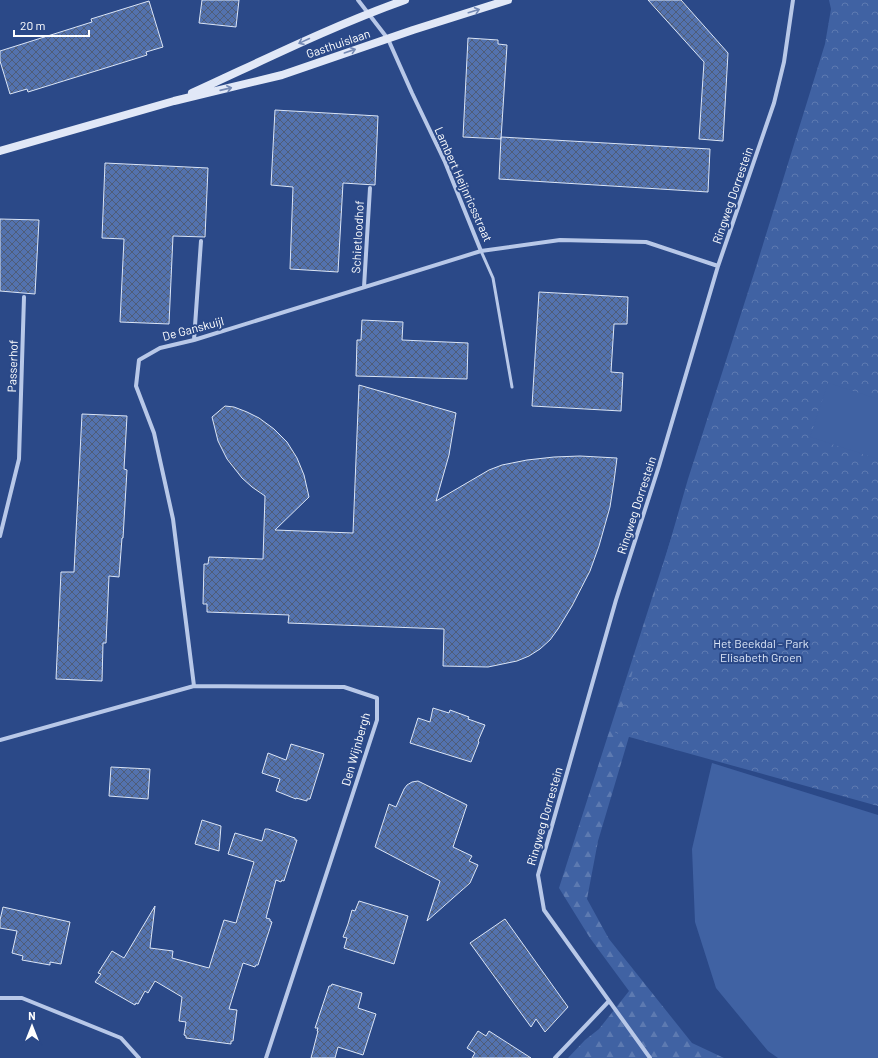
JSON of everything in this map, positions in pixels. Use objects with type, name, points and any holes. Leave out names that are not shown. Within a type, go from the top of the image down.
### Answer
[{"type":"main road","name":"Gasthuislaan","points":[[174,101],[329,30],[405,0]]},
{"type":"main road","name":"Gasthuislaan","points":[[0,151],[174,101],[282,75],[508,0]]},
{"type":"street","name":"Lambert Heijnricsstraat","points":[[358,0],[388,39],[445,162],[481,250],[560,240],[646,242],[718,266]]},
{"type":"street","name":"Ringweg Dorrestein","points":[[650,1058],[544,910],[538,875],[616,600],[660,466],[718,266],[774,103],[784,62],[793,0]]},
{"type":"street","name":"Schietloodhof","points":[[364,287],[370,188]]},
{"type":"street","points":[[194,340],[201,241]]},
{"type":"street","name":"De Ganskuijl","points":[[194,686],[173,519],[154,433],[136,386],[139,360],[160,348],[194,340],[481,250]]},
{"type":"street","name":"Passerhof","points":[[0,536],[19,459],[24,296]]},
{"type":"street","name":"Den Wijnbergh","points":[[0,740],[194,686],[344,686],[377,698],[377,720],[266,1058]]},
{"type":"street","points":[[0,998],[22,998],[121,1038],[139,1058]]},
{"type":"street","points":[[555,1058],[609,1001]]},
{"type":"lane","points":[[481,250],[493,278],[512,387]]},
{"type":"green space","name":"Het Beekdal - Park Elisabeth Groen","points":[[829,0],[878,0],[878,806],[615,733],[688,479],[825,44],[831,9]]},
{"type":"green space","points":[[828,383],[878,399],[878,459],[810,437]]},
{"type":"green space","points":[[685,495],[699,501],[598,841],[587,899],[609,939],[692,1043],[724,1058],[568,1058],[585,1040],[599,1029],[629,991],[590,938],[559,888]]},
{"type":"green space","points":[[712,763],[878,815],[878,1058],[778,1058],[768,1051],[716,988],[695,922],[692,849]]},
{"type":"building","points":[[202,0],[239,0],[236,27],[199,23]]},
{"type":"building","points":[[648,0],[681,0],[728,53],[723,141],[699,139],[704,62]]},
{"type":"building","points":[[149,1],[163,47],[146,52],[147,55],[28,92],[27,89],[10,94],[0,61],[0,51],[92,22],[91,19]]},
{"type":"building","points":[[468,38],[498,40],[498,44],[507,45],[501,139],[463,137]]},
{"type":"building","points":[[275,110],[378,116],[375,185],[343,183],[338,272],[290,269],[293,187],[271,185]]},
{"type":"building","points":[[501,137],[710,149],[708,192],[499,179]]},
{"type":"building","points":[[105,163],[208,168],[205,237],[173,236],[169,324],[120,322],[124,239],[102,238]]},
{"type":"building","points":[[0,219],[39,220],[35,294],[0,291]]},
{"type":"building","points":[[539,292],[628,297],[627,324],[614,324],[611,372],[623,373],[621,411],[532,406]]},
{"type":"building","points":[[362,320],[403,322],[402,340],[468,343],[467,379],[356,376],[357,340],[361,340]]},
{"type":"building","points":[[359,385],[456,413],[449,455],[436,501],[489,470],[502,465],[554,457],[580,456],[617,458],[610,507],[590,571],[558,629],[550,640],[540,649],[517,661],[488,667],[443,666],[444,629],[288,623],[289,615],[207,612],[207,604],[203,604],[204,564],[208,564],[209,557],[263,559],[265,496],[242,478],[227,459],[218,441],[212,417],[225,406],[234,407],[247,412],[259,418],[274,429],[287,442],[297,458],[304,475],[309,497],[275,530],[353,533]]},
{"type":"building","points":[[82,414],[127,416],[124,469],[127,470],[123,538],[119,577],[109,576],[106,643],[103,643],[102,681],[56,679],[61,572],[74,572]]},
{"type":"building","points":[[433,708],[449,713],[450,710],[485,725],[471,762],[410,743],[418,718],[430,722]]},
{"type":"building","points":[[291,744],[324,754],[310,799],[307,799],[307,801],[296,799],[276,791],[280,779],[262,773],[268,753],[286,760]]},
{"type":"building","points":[[111,767],[150,769],[148,799],[109,796]]},
{"type":"building","points":[[418,781],[467,805],[453,847],[472,856],[469,861],[478,865],[470,883],[427,921],[440,881],[375,847],[389,804],[396,807],[407,785]]},
{"type":"building","points":[[202,820],[221,826],[219,851],[195,844]]},
{"type":"building","points":[[265,829],[295,838],[295,840],[297,840],[284,881],[282,880],[281,882],[276,880],[266,918],[270,919],[272,922],[258,965],[255,967],[243,963],[229,1009],[237,1010],[233,1041],[231,1041],[231,1044],[186,1038],[184,1035],[186,1022],[179,1021],[182,997],[155,981],[148,993],[145,991],[138,1004],[136,1003],[135,1005],[95,982],[101,974],[98,973],[112,951],[124,958],[155,906],[150,948],[173,951],[172,958],[209,968],[224,920],[236,923],[254,862],[228,854],[235,833],[262,841]]},
{"type":"building","points":[[359,901],[408,916],[394,964],[344,948],[347,938],[343,937],[352,910],[355,911]]},
{"type":"building","points":[[3,907],[70,922],[61,964],[50,962],[50,965],[22,960],[23,956],[12,953],[17,931],[0,928]]},
{"type":"building","points":[[505,919],[568,1007],[545,1032],[536,1019],[531,1027],[470,943]]},
{"type":"building","points":[[332,984],[362,993],[358,1008],[376,1014],[363,1055],[338,1047],[335,1058],[311,1058],[318,1031],[318,1028],[315,1028],[329,986]]},
{"type":"building","points":[[478,1031],[486,1036],[489,1031],[531,1058],[472,1058],[475,1053],[467,1048]]}]
